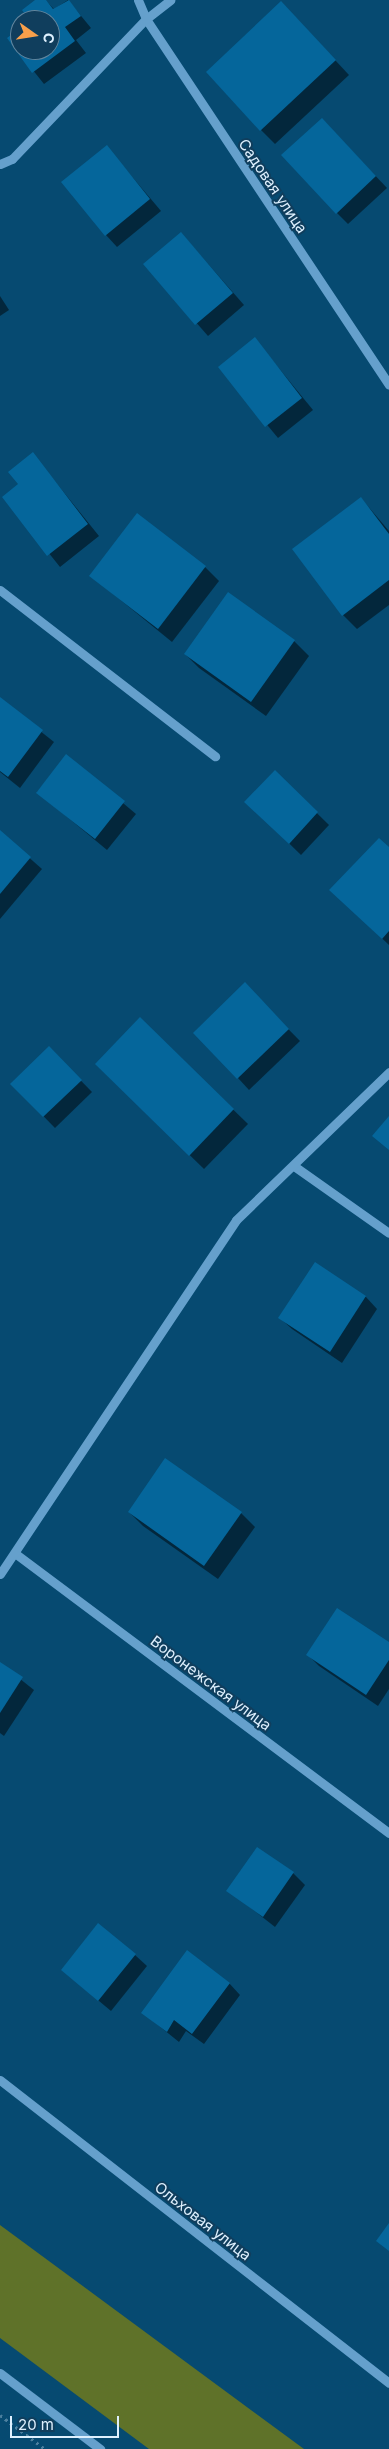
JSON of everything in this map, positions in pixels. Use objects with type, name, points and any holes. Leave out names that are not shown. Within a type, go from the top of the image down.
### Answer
[{"type":"street","name":"Садовая улица","points":[[138,0],[146,19],[389,385]]},
{"type":"street","points":[[0,164],[12,159],[146,19],[170,0]]},
{"type":"street","points":[[0,590],[215,756]]},
{"type":"street","points":[[0,1574],[16,1554],[236,1220],[294,1166],[389,1072]]},
{"type":"street","points":[[294,1166],[389,1233]]},
{"type":"street","name":"Воронежская улица","points":[[16,1554],[389,1833]]},
{"type":"street","name":"Ольховая улица","points":[[0,2080],[389,2383]]},
{"type":"street","points":[[0,2373],[100,2449]]},
{"type":"path","points":[[0,2415],[45,2449]]},
{"type":"green space","points":[[0,2225],[304,2449],[149,2449],[0,2338]]},
{"type":"building","points":[[35,0],[46,0],[53,9],[69,0],[81,16],[65,27],[75,41],[60,52],[60,10],[22,10]]},
{"type":"building","points":[[281,1],[336,60],[260,131],[206,72]]},
{"type":"building","points":[[23,60],[49,60],[32,73]]},
{"type":"building","points":[[322,118],[376,176],[336,214],[281,155]]},
{"type":"building","points":[[107,145],[150,199],[105,236],[61,182]]},
{"type":"building","points":[[181,232],[233,293],[195,325],[143,264]]},
{"type":"building","points":[[255,337],[302,398],[265,427],[218,367]]},
{"type":"building","points":[[33,452],[88,524],[47,556],[2,497],[18,484],[8,472]]},
{"type":"building","points":[[361,497],[389,534],[389,580],[342,616],[292,549]]},
{"type":"building","points":[[137,513],[206,566],[158,629],[89,576]]},
{"type":"building","points":[[228,592],[295,640],[251,702],[184,654]]},
{"type":"building","points":[[0,697],[43,730],[8,777],[0,771]]},
{"type":"building","points":[[66,754],[125,801],[95,839],[36,793]]},
{"type":"building","points":[[275,770],[318,812],[289,844],[244,802]]},
{"type":"building","points":[[0,830],[31,857],[0,894]]},
{"type":"building","points":[[379,838],[389,847],[389,931],[382,939],[329,890]]},
{"type":"building","points":[[245,982],[289,1029],[237,1079],[193,1033]]},
{"type":"building","points":[[140,1017],[234,1109],[189,1156],[95,1064]]},
{"type":"building","points":[[49,1046],[82,1080],[43,1117],[10,1084]]},
{"type":"building","points":[[389,1116],[389,1150],[372,1136]]},
{"type":"building","points":[[315,1262],[366,1296],[330,1352],[278,1318]]},
{"type":"building","points":[[165,1458],[242,1512],[204,1566],[128,1512]]},
{"type":"building","points":[[337,1608],[389,1642],[389,1660],[366,1695],[306,1655]]},
{"type":"building","points":[[0,1662],[23,1677],[0,1713]]},
{"type":"building","points":[[257,1847],[294,1872],[263,1917],[226,1891]]},
{"type":"building","points":[[98,1923],[136,1954],[98,2001],[61,1970]]},
{"type":"building","points":[[187,1950],[230,1983],[192,2034],[174,2020],[167,2032],[141,2013]]},
{"type":"building","points":[[389,2223],[389,2251],[376,2241]]}]
